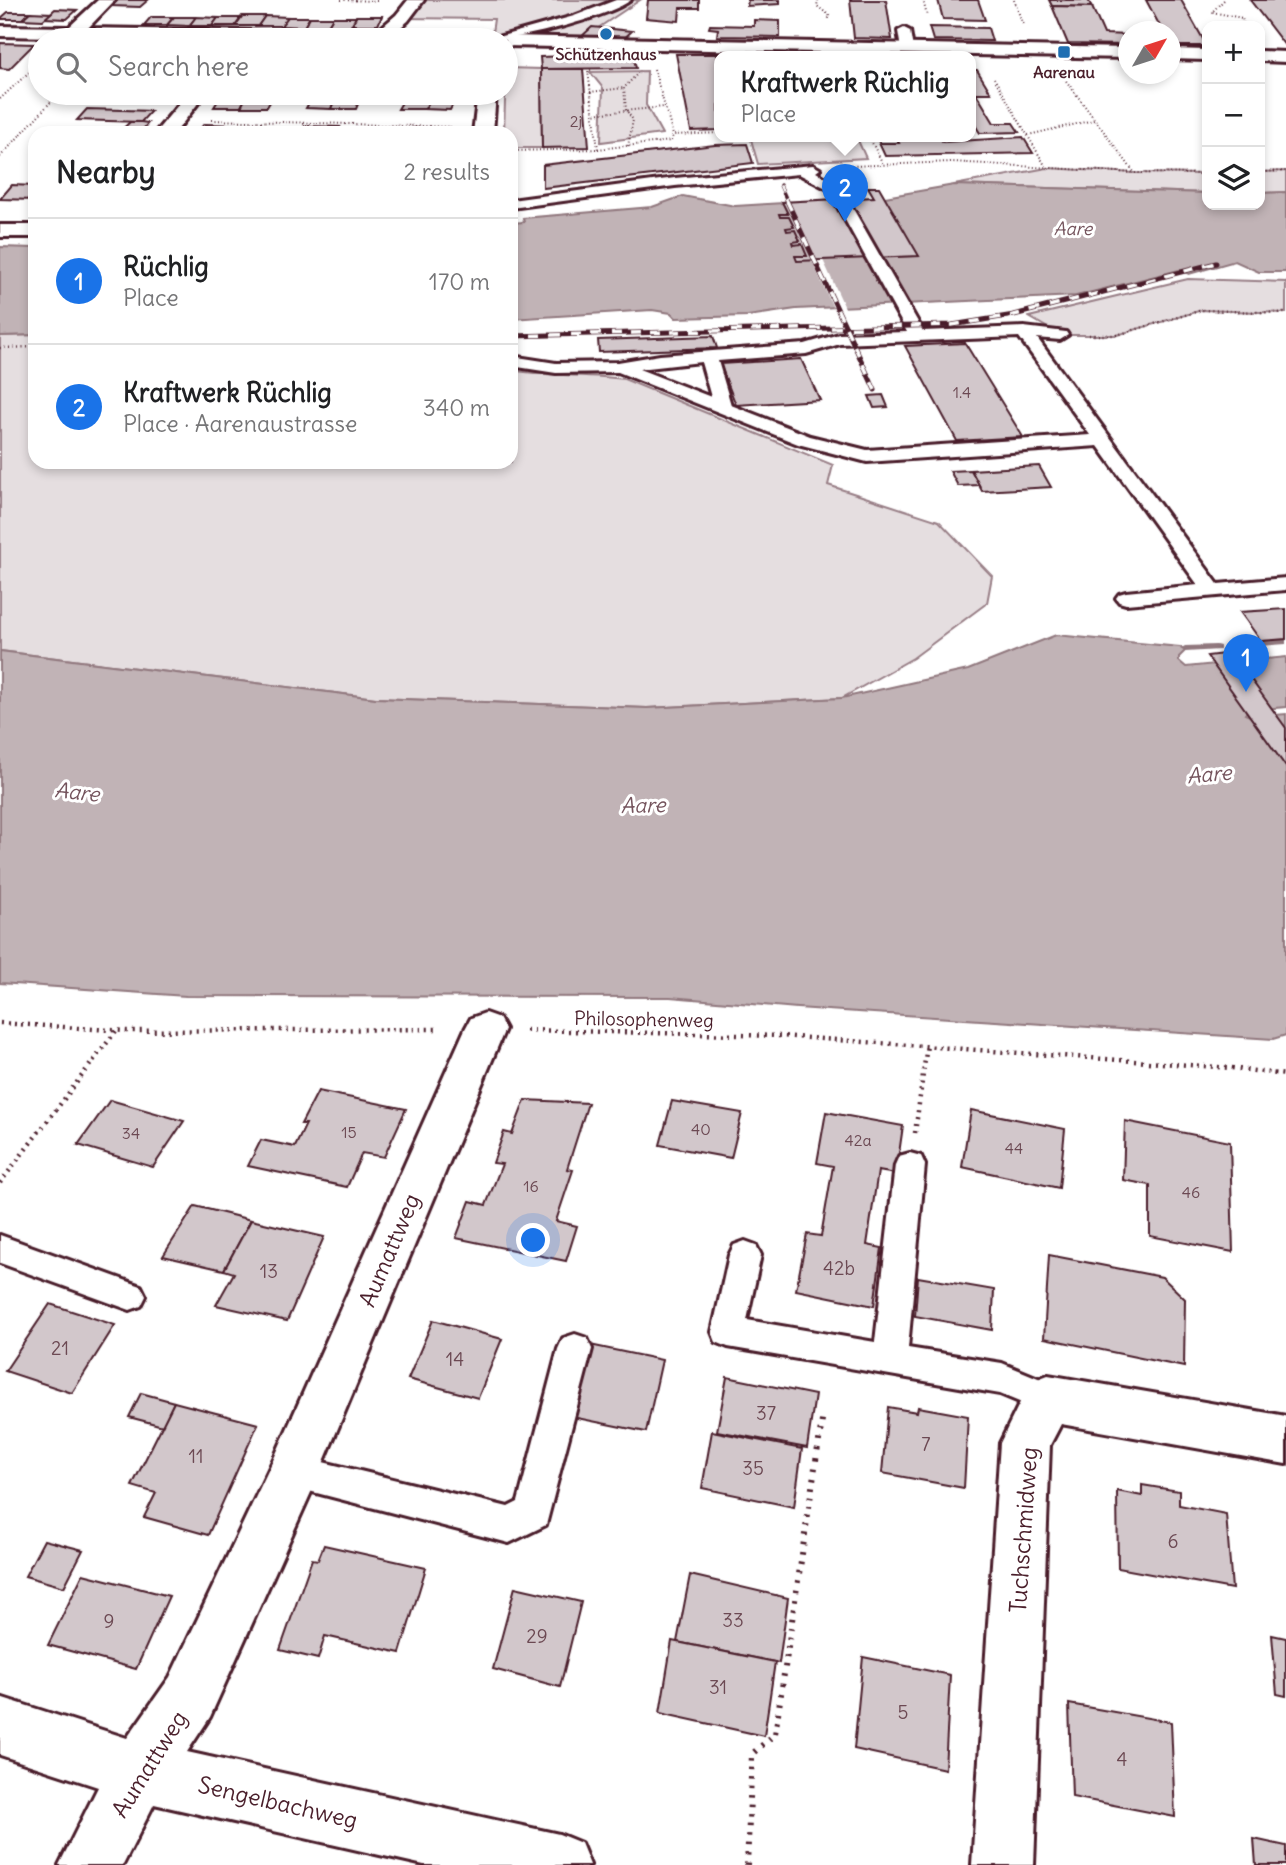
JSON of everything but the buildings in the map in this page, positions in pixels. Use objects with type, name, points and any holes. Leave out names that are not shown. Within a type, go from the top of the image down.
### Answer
[{"type":"street","points":[[78,28],[107,0]]},
{"type":"street","points":[[390,28],[416,0]]},
{"type":"street","points":[[0,31],[28,32]]},
{"type":"street","points":[[518,41],[1118,53]]},
{"type":"street","points":[[1181,54],[1202,55]]},
{"type":"street","points":[[1265,56],[1286,57]]},
{"type":"street","points":[[170,126],[187,105]]},
{"type":"street","points":[[484,126],[486,105]]},
{"type":"street","points":[[0,230],[28,231]]},
{"type":"street","name":"Aumattweg","points":[[90,1865],[139,1771],[190,1697],[294,1472],[485,1029]]},
{"type":"street","points":[[1048,1398],[1286,1440]]},
{"type":"street","name":"Tuchschmidweg","points":[[1003,1865],[1026,1443],[1048,1398]]},
{"type":"street","name":"Sengelbachweg","points":[[0,1726],[139,1771],[559,1865]]},
{"type":"lane","points":[[518,34],[578,18],[626,0]]},
{"type":"lane","points":[[904,31],[907,49]]},
{"type":"lane","points":[[518,203],[807,169],[833,186],[918,336]]},
{"type":"lane","points":[[518,363],[556,368],[618,367],[660,360],[806,349],[839,339],[1024,332],[1060,335]]},
{"type":"lane","points":[[1024,332],[1212,590]]},
{"type":"lane","points":[[708,356],[723,408]]},
{"type":"lane","points":[[618,367],[804,440],[867,456],[1103,440]]},
{"type":"lane","points":[[1126,598],[1286,584]]},
{"type":"lane","points":[[890,1359],[910,1165]]},
{"type":"lane","points":[[0,1249],[130,1296]]},
{"type":"lane","points":[[745,1255],[728,1332],[1002,1379],[1048,1398]]},
{"type":"lane","points":[[294,1472],[509,1525],[533,1513],[575,1349]]},
{"type":"path","points":[[1016,6],[1018,0]]},
{"type":"path","points":[[1224,0],[1212,12],[1242,18],[1243,21]]},
{"type":"path","points":[[977,50],[1047,168]]},
{"type":"path","points":[[1080,52],[1081,59],[1063,68],[1065,81],[1135,173]]},
{"type":"path","points":[[518,150],[598,149],[671,141],[673,135],[654,68]]},
{"type":"path","points":[[590,92],[624,88],[643,69],[629,69]]},
{"type":"path","points":[[598,149],[588,71],[602,70]]},
{"type":"path","points":[[0,99],[28,73]]},
{"type":"path","points":[[624,88],[626,110],[633,120],[628,146]]},
{"type":"path","points":[[29,126],[48,105]]},
{"type":"path","points":[[592,114],[664,107]]},
{"type":"path","points":[[1028,135],[1094,120]]},
{"type":"path","points":[[170,126],[245,121],[351,126]]},
{"type":"path","points":[[0,157],[28,127]]},
{"type":"path","points":[[673,135],[714,133]]},
{"type":"path","points":[[872,142],[883,164]]},
{"type":"path","points":[[807,169],[952,162],[1135,173],[1202,174]]},
{"type":"path","points":[[1265,172],[1286,171]]},
{"type":"path","points":[[1060,335],[1117,335],[1202,310],[1286,313]]},
{"type":"path","points":[[0,348],[28,347]]},
{"type":"path","name":"Philosophenweg","points":[[0,1023],[117,1030],[485,1029],[781,1036],[928,1045],[1286,1075]]},
{"type":"path","points":[[0,1184],[117,1030]]},
{"type":"path","points":[[910,1165],[928,1045]]},
{"type":"path","points":[[747,1865],[752,1754],[775,1734],[823,1414]]},
{"type":"shaded area","points":[[416,0],[640,0],[577,42],[518,41],[518,28],[493,28],[494,19],[402,18]]},
{"type":"shaded area","points":[[518,68],[541,69],[542,148],[518,148],[518,126],[504,126],[505,105],[518,105]]},
{"type":"shaded area","points":[[647,71],[646,105],[662,134],[601,142],[603,88],[590,72]]},
{"type":"shaded area","points":[[752,142],[859,142],[866,158],[758,164]]},
{"type":"shaded area","points":[[1047,168],[1202,174],[1202,193],[954,185]]},
{"type":"shaded area","points":[[1286,171],[1286,192],[1265,193],[1265,172]]},
{"type":"shaded area","points":[[1188,279],[1286,282],[1286,313],[1202,310],[1117,335],[1060,335],[1029,317]]},
{"type":"shaded area","points":[[28,335],[28,469],[518,469],[518,371],[624,379],[833,465],[828,485],[939,521],[992,576],[987,603],[913,658],[842,698],[647,708],[376,698],[0,651],[0,336]]},
{"type":"water","name":"Aare","points":[[954,185],[1202,193],[1202,210],[1265,210],[1265,193],[1286,192],[1286,272],[1259,272],[1235,261],[1189,274],[1179,270],[1076,296],[796,309],[748,316],[676,318],[671,313],[652,310],[518,319],[518,222],[524,222],[523,218],[652,207],[683,196],[735,206],[885,197]]},
{"type":"water","points":[[0,247],[28,248],[28,335],[0,336]]},
{"type":"water","name":"Aare","points":[[1056,635],[1180,647],[1186,650],[1179,657],[1179,661],[1186,667],[1286,657],[1286,707],[1248,710],[1245,714],[1252,717],[1286,714],[1286,1035],[1273,1039],[797,1008],[670,997],[186,996],[0,983],[0,651],[375,698],[647,708],[842,698],[968,670]]},
{"type":"pier","points":[[823,260],[846,310],[834,310],[812,261]]},
{"type":"waterway","points":[[1247,644],[1286,641]]},
{"type":"waterway","points":[[1185,649],[1216,648]]},
{"type":"railway","points":[[780,185],[788,203]]},
{"type":"railway","points":[[787,201],[846,328]]},
{"type":"railway","points":[[846,328],[952,325],[1014,315],[1216,263]]},
{"type":"railway","points":[[518,336],[846,328]]},
{"type":"railway","points":[[846,328],[875,390]]},
{"type":"place","name":"Schützenhaus","points":[[606,34]]},
{"type":"place","name":"Aarenau","points":[[1064,52]]},
{"type":"place","name":"Kraftwerk Rüchlig","points":[[845,222]]},
{"type":"place","name":"Rüchlig","points":[[1246,692]]}]
